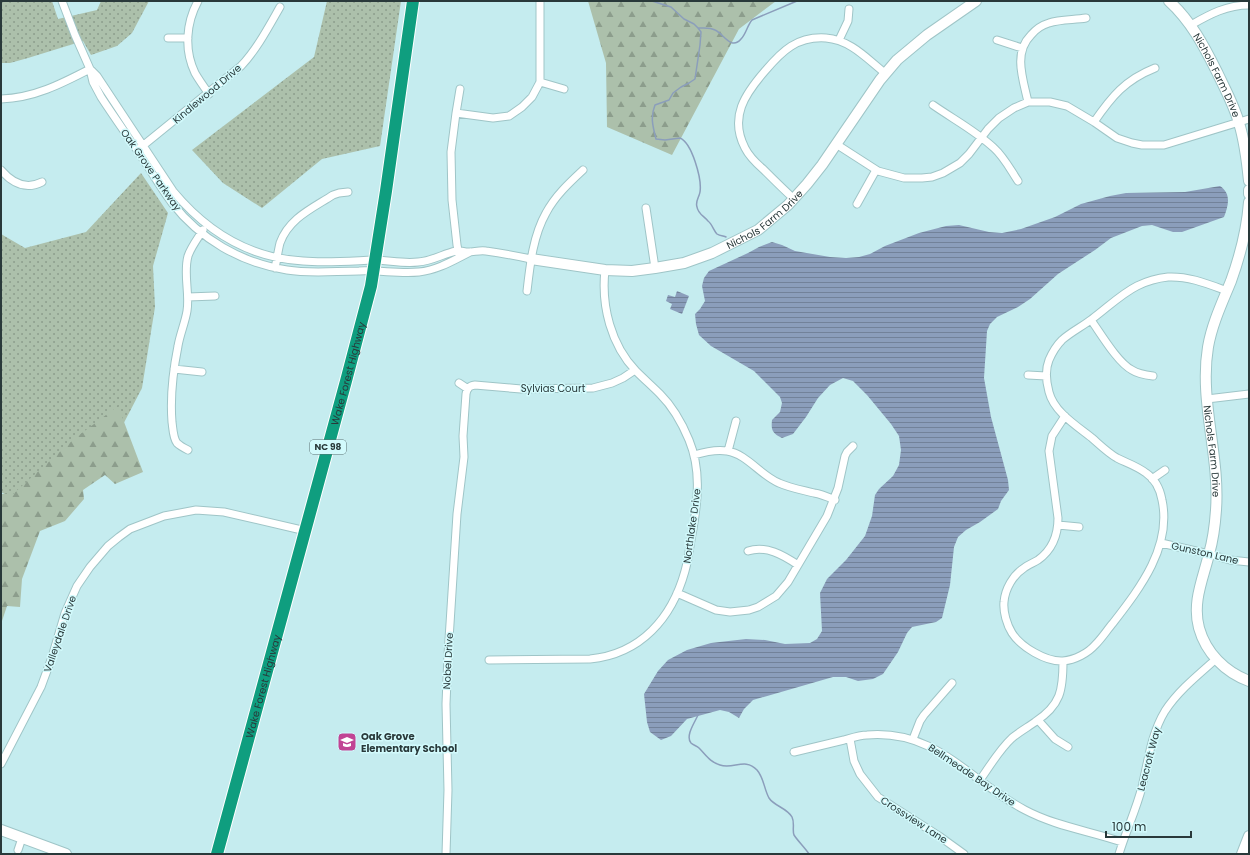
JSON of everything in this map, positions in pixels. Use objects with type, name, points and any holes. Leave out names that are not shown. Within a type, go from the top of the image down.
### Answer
[{"type":"highway","name":"Wake Forest Highway","points":[[218,854],[366,309],[375,265],[413,1]]},
{"type":"street","name":"Oak Grove Parkway","points":[[62,1],[98,92],[172,202],[181,214],[201,232],[226,250],[249,260],[275,268],[308,272],[375,265]]},
{"type":"street","points":[[198,1],[190,22],[188,38],[189,56],[196,74],[209,94]]},
{"type":"street","points":[[456,113],[493,118],[509,116],[522,107],[532,97],[540,82],[540,1]]},
{"type":"street","name":"Nichols Farm Drive","points":[[375,265],[419,262],[470,252],[487,251],[605,270],[632,271],[694,260],[712,253],[758,230],[794,199],[807,184],[836,144],[885,73],[912,46],[976,1]]},
{"type":"street","name":"Nichols Farm Drive","points":[[1170,1],[1191,26],[1244,121],[1249,181]]},
{"type":"street","points":[[1191,26],[1221,9],[1231,6],[1249,5]]},
{"type":"street","name":"Kindlewood Drive","points":[[137,150],[209,94],[241,66],[263,38],[280,7]]},
{"type":"street","points":[[839,40],[848,21],[849,9]]},
{"type":"street","points":[[1028,102],[1020,62],[1022,48],[1025,42],[1033,33],[1050,22],[1086,18]]},
{"type":"street","points":[[168,38],[188,38]]},
{"type":"street","points":[[794,199],[751,158],[745,148],[739,128],[739,115],[742,105],[752,86],[786,48],[808,39],[826,38],[839,40],[852,46],[885,73]]},
{"type":"street","points":[[997,40],[1022,48]]},
{"type":"street","points":[[1094,122],[1110,99],[1122,87],[1137,76],[1156,68]]},
{"type":"street","name":"Oak Grove Parkway","points":[[90,69],[97,76],[173,191],[186,207],[220,234],[246,248],[277,257],[304,261],[375,265]]},
{"type":"street","points":[[1,99],[38,93],[59,85],[90,69]]},
{"type":"street","points":[[540,82],[564,89]]},
{"type":"street","points":[[459,254],[452,200],[451,152],[460,89]]},
{"type":"street","points":[[836,144],[876,170],[904,178],[922,178],[932,177],[943,173],[960,163],[998,118],[1014,108],[1028,102],[1050,102],[1067,106],[1123,140],[1132,143],[1153,145],[1169,144],[1244,121]]},
{"type":"street","points":[[933,105],[982,138],[995,149],[1018,181]]},
{"type":"street","points":[[1,170],[11,180],[21,185],[33,186],[42,182]]},
{"type":"street","points":[[527,291],[531,259],[539,228],[546,211],[560,193],[583,170]]},
{"type":"street","points":[[857,204],[876,170]]},
{"type":"street","points":[[275,268],[280,244],[293,221],[300,215],[333,195],[348,192]]},
{"type":"street","name":"Nichols Farm Drive","points":[[1249,202],[1239,256],[1213,326],[1209,345],[1206,375],[1207,399],[1217,491],[1214,528],[1209,554],[1197,597],[1199,628],[1208,648],[1216,659],[1233,674],[1249,681]]},
{"type":"street","points":[[646,208],[655,268]]},
{"type":"street","points":[[188,450],[178,444],[175,439],[172,401],[174,369],[186,315],[188,296],[188,256],[201,232],[207,225]]},
{"type":"street","name":"Northlake Drive","points":[[489,660],[598,658],[611,655],[629,647],[649,633],[662,619],[677,593],[686,569],[697,502],[697,476],[694,455],[677,416],[660,394],[635,370],[619,347],[611,329],[605,306],[605,270]]},
{"type":"street","points":[[1065,416],[1052,436],[1049,451],[1058,518],[1055,539],[1046,553],[1039,560],[1018,572],[1012,580],[1005,596],[1004,611],[1012,633],[1019,641],[1040,655],[1049,659],[1063,661],[1085,654],[1094,647],[1136,591],[1149,570],[1161,543],[1164,519],[1161,494],[1152,479],[1139,468],[1116,457],[1065,416],[1051,398],[1046,376],[1049,360],[1058,345],[1064,339],[1128,291],[1137,286],[1157,279],[1174,277],[1189,278],[1227,291]]},
{"type":"street","points":[[188,296],[215,296]]},
{"type":"street","points":[[1091,320],[1119,359],[1126,366],[1142,375],[1153,376]]},
{"type":"street","points":[[174,369],[202,372]]},
{"type":"street","name":"Sylvias Court","points":[[468,388],[475,385],[529,389],[593,388],[624,378],[635,370]]},
{"type":"street","points":[[1028,375],[1046,376]]},
{"type":"street","points":[[459,383],[468,388]]},
{"type":"street","name":"Nobel Drive","points":[[446,854],[448,790],[446,686],[457,514],[463,469],[463,436],[468,388]]},
{"type":"street","points":[[1207,399],[1249,394]]},
{"type":"street","points":[[728,451],[736,421]]},
{"type":"street","points":[[677,593],[716,610],[730,612],[749,610],[776,596],[784,587],[827,516],[835,500],[845,456],[853,446]]},
{"type":"street","points":[[694,455],[712,451],[728,451],[743,458],[776,482],[787,487],[821,494],[835,500]]},
{"type":"street","points":[[1152,479],[1165,470]]},
{"type":"street","name":"Valleydale Drive","points":[[1,764],[41,687],[52,657],[65,613],[74,592],[90,567],[108,546],[119,537],[130,529],[157,519],[177,513],[196,510],[224,512],[306,531]]},
{"type":"street","points":[[1058,525],[1079,527]]},
{"type":"street","name":"Gunston Lane","points":[[1161,543],[1230,560],[1249,562]]},
{"type":"street","points":[[748,551],[760,549],[776,553],[798,565]]},
{"type":"street","name":"Leacroft Way","points":[[1119,854],[1142,787],[1151,747],[1159,722],[1169,706],[1182,690],[1216,659]]},
{"type":"street","points":[[980,780],[1006,744],[1014,736],[1038,720],[1052,708],[1060,695],[1063,682],[1063,661]]},
{"type":"street","points":[[913,739],[924,714],[952,683]]},
{"type":"street","points":[[1038,720],[1055,739],[1068,747]]},
{"type":"street","name":"Bellmeade Bay Drive","points":[[794,752],[866,735],[883,734],[913,739],[935,749],[1010,802],[1039,817],[1122,842]]},
{"type":"street","name":"Crossview Lane","points":[[850,738],[854,761],[860,774],[878,797],[964,854]]},
{"type":"street","points":[[1,830],[66,854]]},
{"type":"street","points":[[1242,854],[1249,836]]},
{"type":"street","points":[[18,850],[22,838]]},
{"type":"green space","points":[[1,1],[52,1],[58,19],[97,10],[101,1],[149,1],[132,33],[117,46],[91,55],[83,41],[10,63],[1,63]]},
{"type":"green space","points":[[327,1],[401,1],[380,146],[322,159],[262,208],[223,183],[192,150],[314,57]]},
{"type":"green space","points":[[588,1],[776,1],[739,29],[672,155],[607,127],[606,63]]},
{"type":"green space","points":[[141,173],[168,213],[153,266],[155,307],[142,388],[115,440],[54,523],[1,492],[1,234],[25,248],[86,232]]},
{"type":"green space","points":[[118,406],[143,472],[115,484],[105,475],[83,490],[84,499],[65,521],[40,531],[22,579],[20,607],[7,606],[1,624],[1,494],[13,494],[74,439]]},
{"type":"water","points":[[1220,186],[1224,189],[1228,196],[1228,204],[1224,217],[1182,232],[1173,232],[1152,225],[1142,226],[1111,238],[1058,274],[1030,299],[1018,307],[997,317],[990,324],[987,331],[984,378],[991,417],[1008,480],[1009,490],[1001,501],[998,509],[958,537],[954,547],[950,585],[942,618],[936,622],[912,627],[907,633],[898,652],[883,674],[873,679],[858,681],[846,677],[833,677],[753,700],[744,709],[739,718],[729,712],[720,710],[687,719],[671,736],[661,740],[650,732],[647,722],[644,694],[658,671],[668,660],[687,650],[711,643],[746,639],[765,640],[785,644],[810,643],[817,639],[822,631],[820,593],[827,579],[846,560],[865,536],[872,516],[875,495],[879,489],[893,476],[899,465],[901,450],[899,436],[891,424],[867,395],[853,381],[843,378],[830,385],[818,398],[793,434],[782,438],[774,433],[772,429],[772,420],[780,412],[782,403],[780,397],[754,371],[711,346],[699,335],[695,314],[705,301],[702,286],[704,278],[709,271],[772,242],[795,251],[830,257],[859,257],[870,254],[885,246],[919,233],[946,226],[959,225],[989,232],[1002,233],[1021,229],[1055,217],[1081,204],[1110,196],[1126,193],[1185,192]]},
{"type":"water","points":[[677,291],[689,296],[682,314],[670,309],[672,304],[666,301],[668,295],[675,297]]},
{"type":"waterway","points":[[652,1],[671,7],[684,19],[694,24],[701,32],[695,79],[673,93],[669,100],[655,105],[652,122],[656,139],[665,140],[680,138],[688,147],[698,171],[700,186],[700,192],[696,203],[698,209],[711,224],[717,234],[726,237]]},
{"type":"waterway","points":[[698,28],[713,29],[727,40],[734,43],[743,37],[752,20],[797,1]]},
{"type":"waterway","points":[[698,715],[690,733],[689,740],[691,743],[698,747],[708,758],[717,764],[725,766],[748,764],[757,770],[771,801],[787,811],[792,817],[794,835],[809,854]]},
{"type":"place","name":"Oak Grove Elementary School","points":[[347,742]]}]
